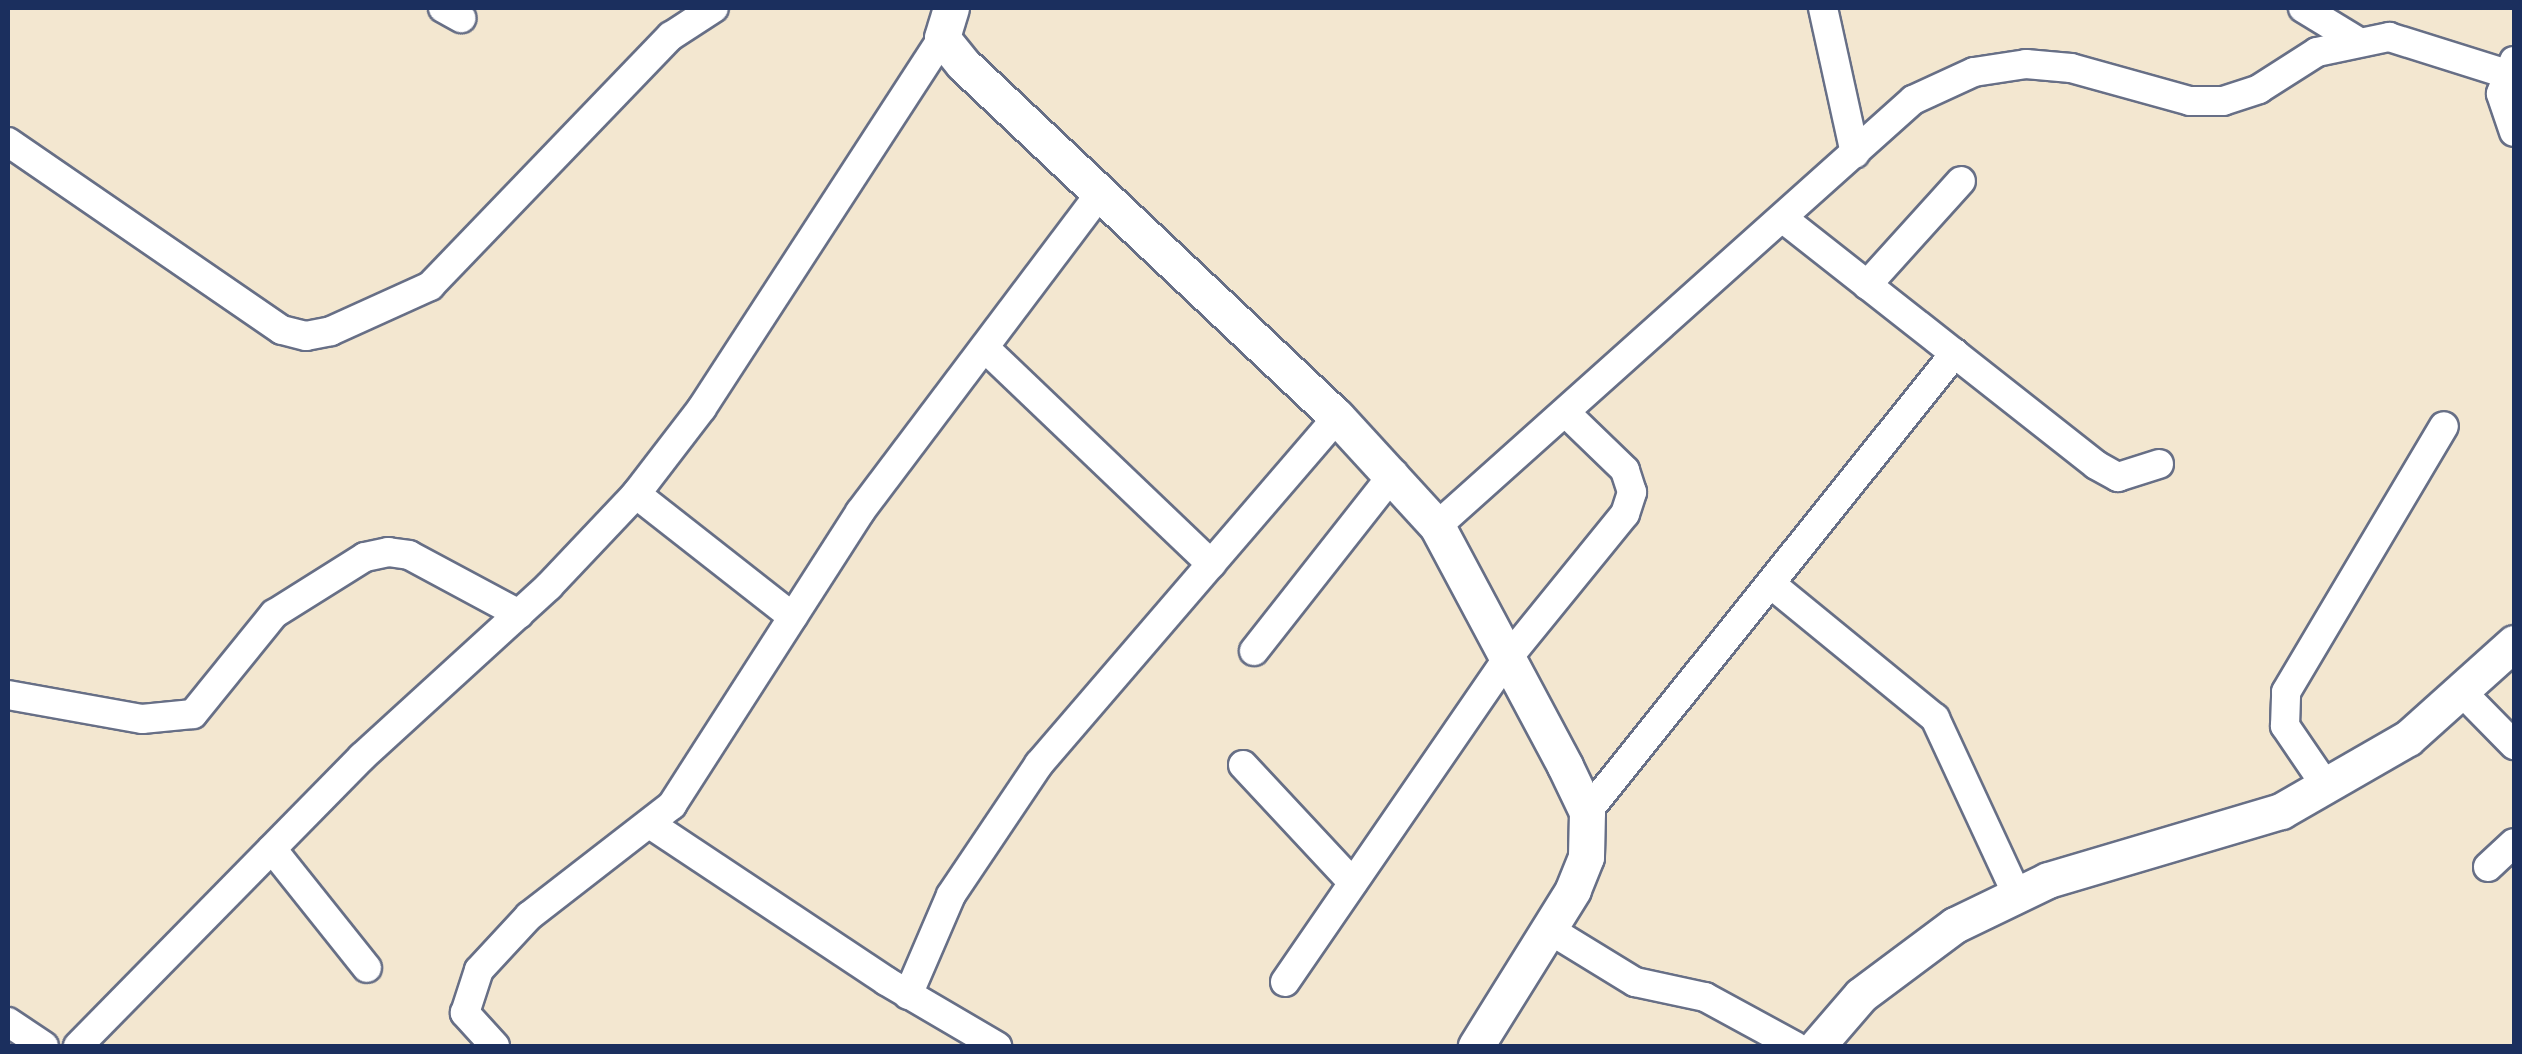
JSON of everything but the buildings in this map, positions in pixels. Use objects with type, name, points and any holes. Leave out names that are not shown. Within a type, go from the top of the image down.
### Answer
[{"type":"street","points":[[8,142],[282,330],[306,336],[331,331],[430,286],[670,36],[714,8]]},
{"type":"street","points":[[1823,8],[1855,154]]},
{"type":"street","points":[[2304,8],[2354,39]]},
{"type":"street","points":[[78,1046],[272,849],[518,614],[636,494],[702,408],[947,23],[1100,194],[1337,417],[1394,474],[1437,526],[1587,812],[1586,857],[1550,930],[1476,1046]]},
{"type":"street","points":[[1437,526],[1785,220],[1913,100],[1974,72],[2026,64],[2071,68],[2190,101],[2223,101],[2354,39],[2389,37],[2511,68],[2500,94],[2514,132]]},
{"type":"street","points":[[1867,284],[1961,182]]},
{"type":"street","points":[[495,1046],[465,1013],[479,970],[529,916],[650,824],[690,779],[892,466],[1100,194]]},
{"type":"street","points":[[1785,220],[2096,465],[2118,477],[2159,464]]},
{"type":"street","points":[[985,348],[1211,564]]},
{"type":"street","points":[[1587,812],[1955,353]]},
{"type":"street","points":[[1285,982],[1506,658],[1625,514],[1632,492],[1625,470],[1566,412]]},
{"type":"street","points":[[908,995],[951,895],[1039,764],[1337,417]]},
{"type":"street","points":[[2326,786],[2285,726],[2286,692],[2444,426]]},
{"type":"street","points":[[1254,651],[1394,474]]},
{"type":"street","points":[[636,494],[794,617]]},
{"type":"street","points":[[8,695],[142,718],[193,714],[274,614],[365,558],[388,552],[409,555],[518,614]]},
{"type":"street","points":[[1771,584],[1935,718],[2017,895]]},
{"type":"street","points":[[1817,1046],[1860,995],[1956,926],[2017,895],[2281,811],[2408,738],[2514,643]]},
{"type":"street","points":[[2461,691],[2514,745]]},
{"type":"street","points":[[1242,765],[1353,883]]},
{"type":"street","points":[[650,824],[908,995],[997,1046]]},
{"type":"street","points":[[2488,867],[2514,843]]},
{"type":"street","points":[[272,849],[367,968]]},
{"type":"street","points":[[1550,930],[1635,982],[1705,997],[1795,1046]]},
{"type":"street","points":[[8,1022],[44,1046]]}]
